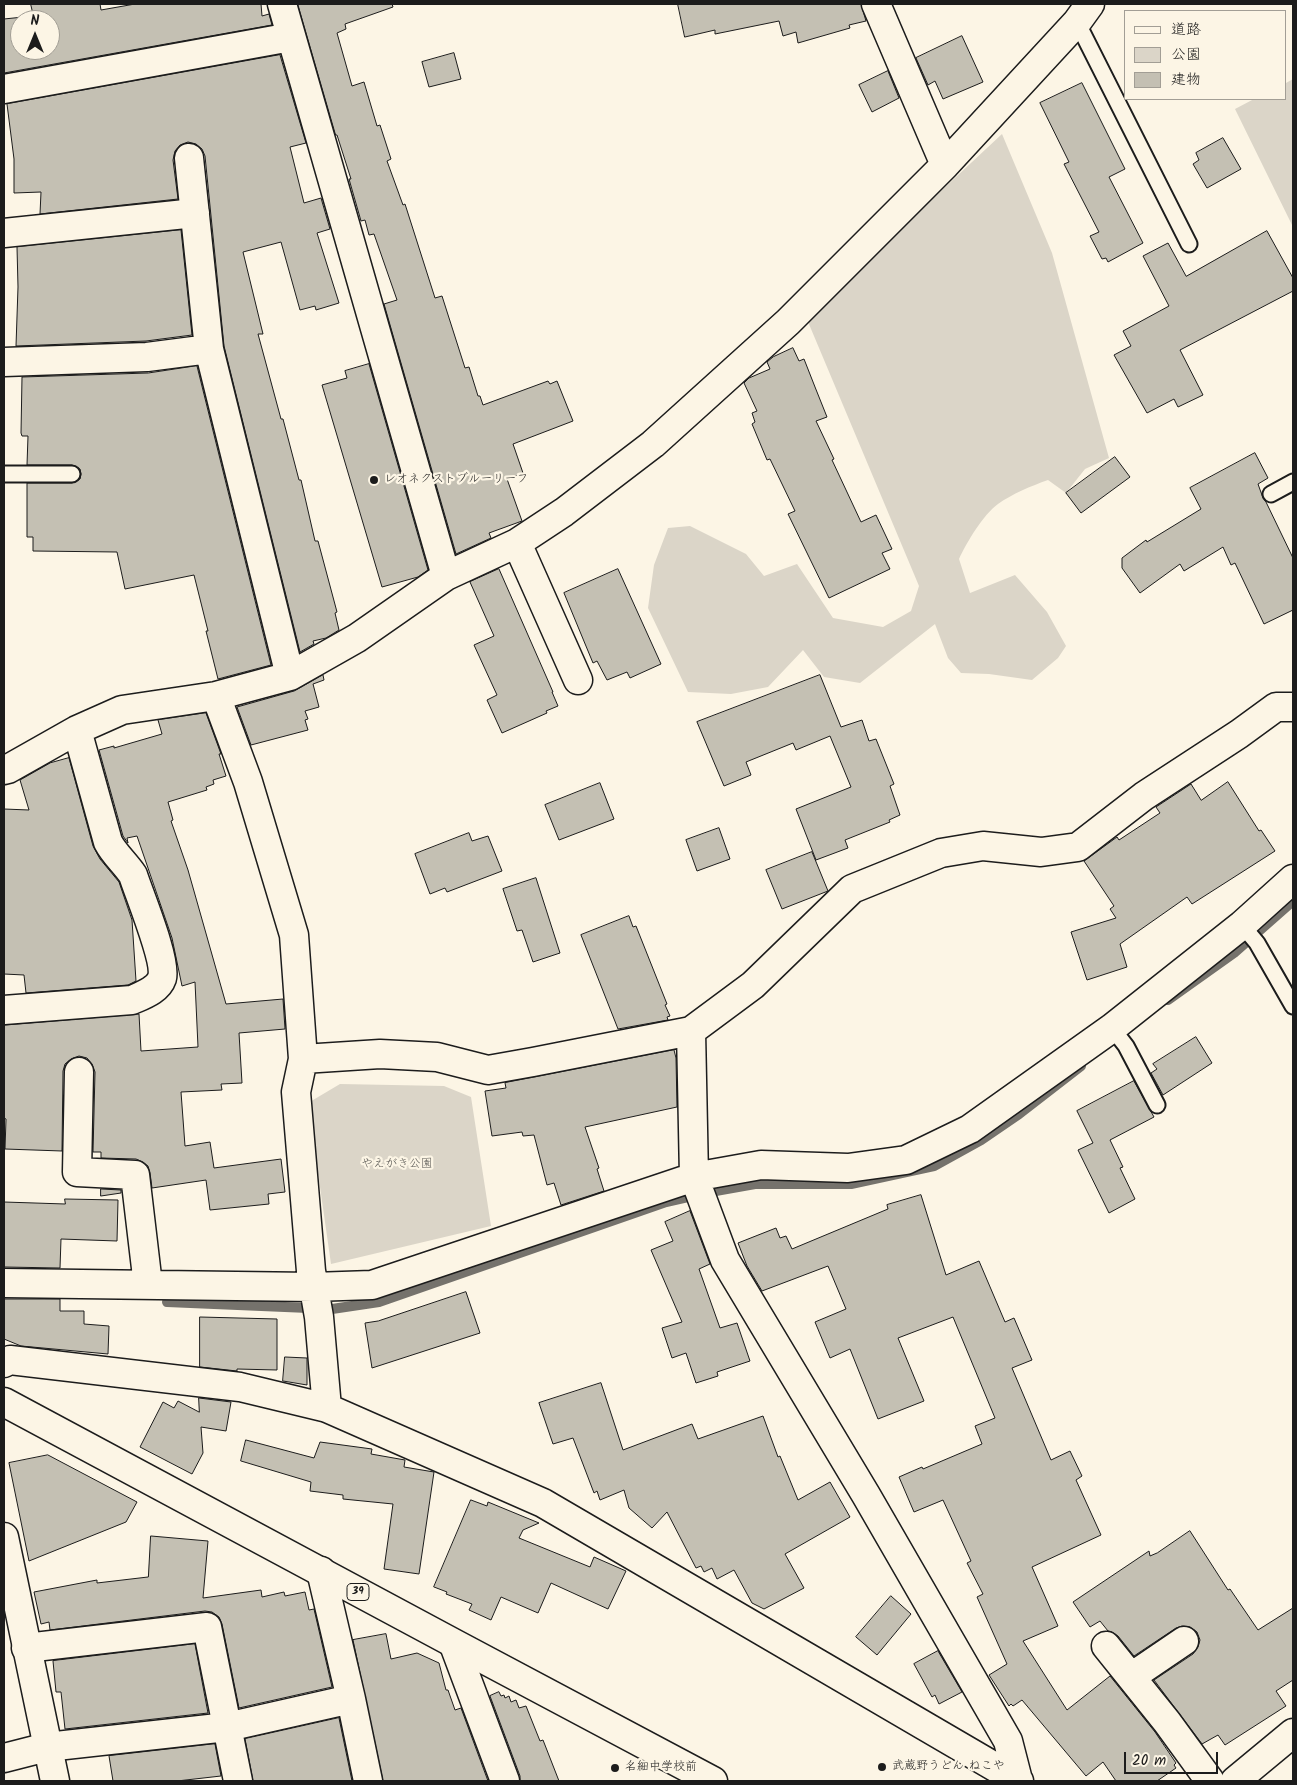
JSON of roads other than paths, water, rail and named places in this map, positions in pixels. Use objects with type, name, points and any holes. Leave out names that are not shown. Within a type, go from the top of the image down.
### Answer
[{"type":"street","points":[[282,4],[446,576]]},
{"type":"street","points":[[876,4],[945,165]]},
{"type":"street","points":[[4,770],[77,730],[122,710],[216,696],[290,676],[358,638],[446,576],[517,543],[564,512],[653,444],[788,322],[945,165],[1084,13]]},
{"type":"street","points":[[4,89],[291,37]]},
{"type":"street","points":[[189,158],[209,349],[290,676]]},
{"type":"street","points":[[4,233],[195,212]]},
{"type":"street","points":[[4,362],[147,357],[209,349]]},
{"type":"street","points":[[517,543],[578,680]]},
{"type":"street","points":[[216,696],[248,782],[294,935],[303,1059],[296,1092],[327,1408]]},
{"type":"street","points":[[303,1059],[380,1054],[437,1057],[488,1070],[691,1031],[753,985],[852,889],[941,853],[984,846],[1041,852],[1078,848],[1144,796],[1239,734],[1276,707],[1293,707]]},
{"type":"street","points":[[4,1010],[132,1000],[147,993],[158,984],[162,976],[161,957],[133,874],[113,851],[108,842],[77,730]]},
{"type":"street","points":[[4,1283],[148,1285],[316,1301],[372,1285],[694,1178],[761,1165],[848,1168],[906,1160],[970,1128],[1112,1028],[1242,925],[1293,879]]},
{"type":"street","points":[[691,1031],[694,1178],[725,1260],[866,1496],[1008,1741],[1019,1781]]},
{"type":"street","points":[[79,1072],[77,1172],[135,1175],[148,1285]]},
{"type":"street","points":[[4,1363],[10,1360],[240,1387],[327,1408],[543,1503],[1019,1781]]},
{"type":"street","name":"39","points":[[4,1402],[454,1645],[713,1781]]},
{"type":"street","points":[[4,1537],[55,1781]]},
{"type":"street","points":[[321,1572],[368,1781]]},
{"type":"street","points":[[26,1648],[207,1627],[238,1781]]},
{"type":"street","points":[[1131,1677],[1184,1641]]},
{"type":"street","points":[[454,1645],[505,1781]]},
{"type":"street","points":[[1106,1646],[1167,1722],[1210,1781]]},
{"type":"street","points":[[4,1758],[47,1747],[227,1727],[351,1699]]},
{"type":"street","points":[[1235,1781],[1293,1734]]},
{"type":"lane","points":[[1084,13],[1189,244]]},
{"type":"lane","points":[[4,474],[72,474]]},
{"type":"lane","points":[[1271,494],[1293,482]]},
{"type":"lane","points":[[1242,925],[1257,943],[1293,1006]]},
{"type":"lane","points":[[1112,1028],[1126,1046],[1157,1105]]},
{"type":"waterway","points":[[1168,1000],[1234,953],[1293,901]]},
{"type":"waterway","points":[[167,1302],[332,1309],[379,1302],[666,1202],[755,1184],[851,1184],[934,1166],[981,1140],[1019,1114],[1081,1066]]},
{"type":"place","name":"レオネクストブルーリーフ","points":[[374,480]]},
{"type":"place","name":"武蔵野うどん ねこや","points":[[882,1767]]},
{"type":"place","name":"名細中学校前","points":[[615,1768]]},
{"type":"park label","name":"やえがき公園","points":[[397,1165]]}]
